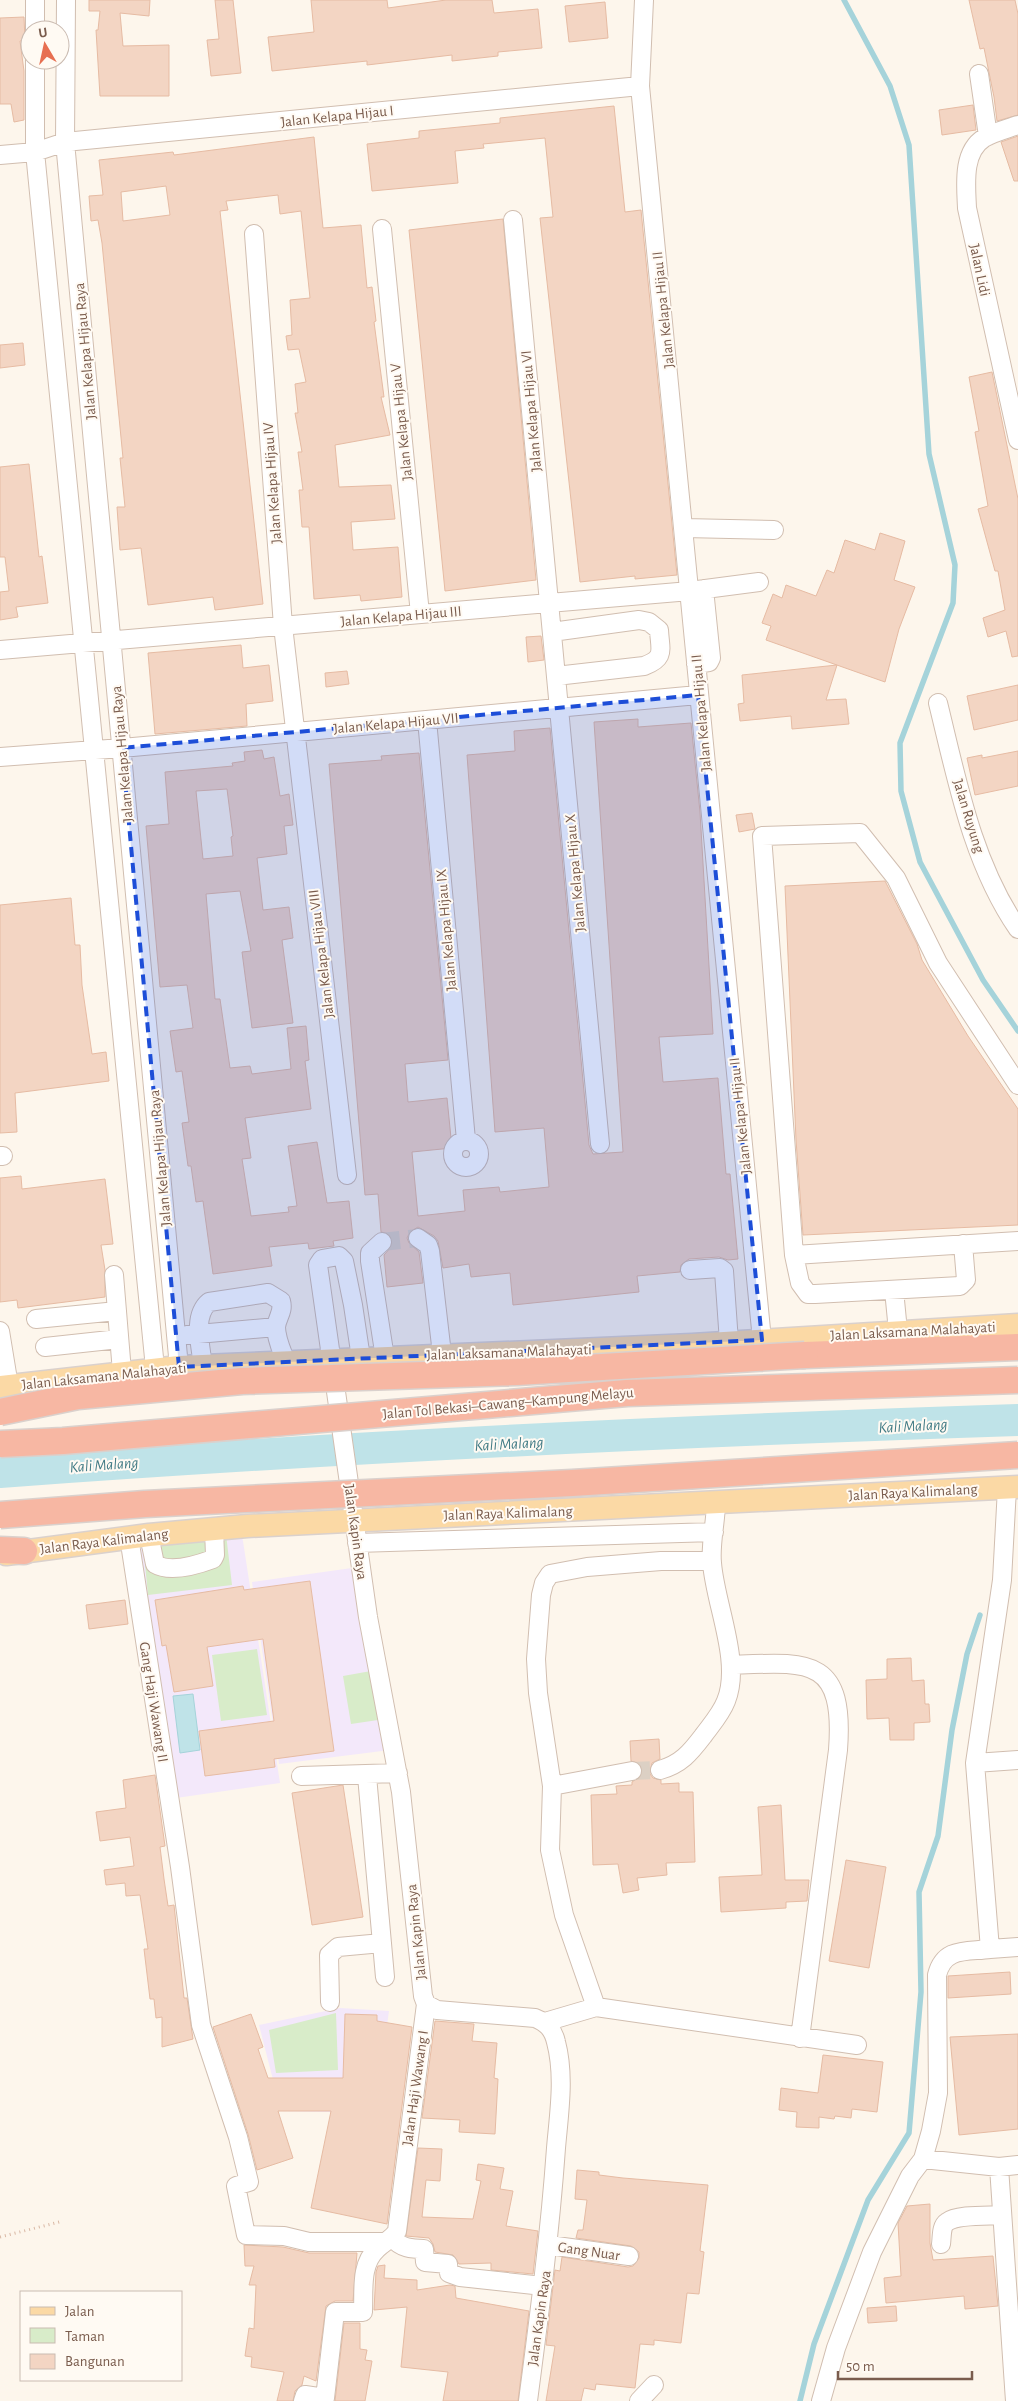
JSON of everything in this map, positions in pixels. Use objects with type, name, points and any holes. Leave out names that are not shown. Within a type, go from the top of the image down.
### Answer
[{"type":"highway","points":[[0,1412],[78,1396],[242,1380],[518,1372],[805,1356],[1018,1347]]},
{"type":"highway","name":"Jalan Tol Bekasi–Cawang–Kampung Melayu","points":[[0,1444],[63,1441],[628,1393],[1018,1380]]},
{"type":"highway","points":[[0,1515],[145,1504],[599,1481],[1018,1455]]},
{"type":"main road","name":"Jalan Laksamana Malahayati","points":[[4,1387],[179,1366],[729,1342],[1018,1325]]},
{"type":"main road","name":"Jalan Raya Kalimalang","points":[[8,1552],[214,1529],[353,1520],[716,1502],[1012,1498]]},
{"type":"street","points":[[34,20],[35,0]]},
{"type":"street","name":"Jalan Kelapa Hijau Raya","points":[[66,0],[65,142],[179,1366]]},
{"type":"street","name":"Jalan Kelapa Hijau II","points":[[644,0],[640,86],[684,528],[697,590],[696,664],[698,695],[762,1340]]},
{"type":"street","name":"Jalan Kelapa Hijau Raya","points":[[35,70],[35,152],[155,1368]]},
{"type":"street","points":[[979,74],[988,136]]},
{"type":"street","name":"Jalan Kelapa Hijau I","points":[[0,156],[35,152],[65,142],[640,86]]},
{"type":"street","name":"Jalan Lidi","points":[[1018,125],[988,136],[975,147],[968,161],[966,183],[967,208],[1015,418],[1018,440]]},
{"type":"street","name":"Jalan Kelapa Hijau VI","points":[[513,220],[549,603]]},
{"type":"street","name":"Jalan Kelapa Hijau V","points":[[382,230],[420,614]]},
{"type":"street","name":"Jalan Kelapa Hijau IV","points":[[254,234],[283,626],[294,732]]},
{"type":"street","points":[[684,528],[774,530]]},
{"type":"street","name":"Jalan Kelapa Hijau III","points":[[0,650],[697,590],[759,582]]},
{"type":"street","name":"Jalan Kelapa Hijau X","points":[[549,603],[600,1144]]},
{"type":"street","points":[[552,632],[639,620],[649,622],[658,630],[661,655],[656,662],[644,666],[556,676]]},
{"type":"street","name":"Jalan Kelapa Hijau VII","points":[[0,757],[122,748],[698,695]]},
{"type":"street","name":"Jalan Ruyung","points":[[938,703],[972,835],[999,897],[1017,924]]},
{"type":"street","name":"Jalan Kelapa Hijau IX","points":[[427,720],[466,1140]]},
{"type":"street","name":"Jalan Kelapa Hijau VIII","points":[[294,732],[347,1175]]},
{"type":"street","points":[[963,1244],[966,1280],[964,1284],[894,1290],[808,1294],[800,1283],[794,1254],[762,836],[860,833],[896,878],[938,963],[1018,1085]]},
{"type":"street","points":[[141,1225],[166,1224]]},
{"type":"street","points":[[418,1238],[428,1245],[430,1251],[442,1354]]},
{"type":"street","points":[[794,1254],[1018,1241]]},
{"type":"street","points":[[382,1242],[370,1253],[370,1261],[385,1358]]},
{"type":"street","name":"Jalan Kapin Raya","points":[[361,1358],[344,1261],[339,1256],[322,1259],[318,1266],[333,1360],[353,1520],[371,1634],[398,1773],[422,1989],[426,2004]]},
{"type":"street","points":[[690,1270],[720,1268],[724,1271],[729,1342]]},
{"type":"street","points":[[114,1275],[122,1372]]},
{"type":"street","points":[[894,1290],[898,1331]]},
{"type":"street","points":[[203,1366],[199,1333],[204,1306],[209,1302],[268,1294],[281,1301],[283,1308],[276,1327],[286,1362]]},
{"type":"street","points":[[36,1319],[117,1310]]},
{"type":"street","points":[[176,1337],[199,1333],[276,1327]]},
{"type":"street","points":[[0,1331],[4,1387]]},
{"type":"street","points":[[45,1347],[119,1339]]},
{"type":"street","points":[[990,1949],[975,1763],[1012,1498]]},
{"type":"street","points":[[660,1770],[677,1766],[716,1718],[726,1701],[730,1686],[731,1665],[711,1561],[716,1502]]},
{"type":"street","points":[[139,1536],[155,1564],[160,1567],[181,1567],[213,1559],[215,1555],[214,1529]]},
{"type":"street","points":[[357,1543],[714,1532]]},
{"type":"street","name":"Gang Haji Wawang II","points":[[139,1536],[201,2024],[238,2137],[249,2182],[236,2186],[246,2235],[284,2236],[309,2242],[390,2240]]},
{"type":"street","points":[[596,2007],[564,1915],[550,1850],[552,1786],[538,1693],[536,1659],[541,1595],[544,1583],[550,1574],[587,1567],[661,1561],[711,1561]]},
{"type":"street","points":[[731,1665],[792,1663],[810,1666],[824,1676],[833,1686],[838,1702],[840,1725],[838,1750],[800,2038]]},
{"type":"street","points":[[975,1763],[1018,1760]]},
{"type":"street","points":[[552,1786],[632,1772]]},
{"type":"street","points":[[301,1776],[367,1776],[398,1773]]},
{"type":"street","points":[[367,1776],[385,1977]]},
{"type":"street","points":[[330,2002],[329,1955],[338,1947],[382,1943]]},
{"type":"street","points":[[821,2401],[836,2348],[872,2252],[910,2176],[923,2159],[938,2093],[937,1975],[940,1965],[954,1953],[1018,1947]]},
{"type":"street","points":[[426,2004],[437,2010],[535,2018],[545,2022],[596,2007],[857,2045]]},
{"type":"street","name":"Jalan Haji Wawang I","points":[[390,2240],[397,2231],[426,2004]]},
{"type":"street","name":"Jalan Kapin Raya","points":[[528,2401],[549,2245],[561,2074],[556,2042],[552,2030],[545,2022]]},
{"type":"street","points":[[923,2159],[999,2167],[1018,2165]]},
{"type":"street","points":[[999,2167],[1015,2356],[1015,2401]]},
{"type":"street","points":[[941,2244],[942,2229],[947,2222],[957,2218],[1002,2215]]},
{"type":"street","points":[[304,2401],[305,2395],[325,2398],[335,2312],[363,2312],[365,2265],[376,2250],[390,2240],[405,2246],[424,2249],[425,2262],[448,2264],[449,2273],[454,2275],[543,2286]]},
{"type":"street","name":"Gang Nuar","points":[[549,2245],[629,2256]]},
{"type":"street","points":[[639,2401],[654,2385]]},
{"type":"path","points":[[0,2237],[63,2221]]},
{"type":"highlighted area","points":[[698,695],[762,1340],[179,1367],[122,748]]},
{"type":"shaded area","points":[[241,1528],[280,1783],[169,1799],[135,1537]]},
{"type":"shaded area","points":[[359,1567],[390,1750],[279,1764],[252,1582]]},
{"type":"shaded area","points":[[340,2008],[389,2011],[374,2117],[329,2112],[281,2111],[259,2025]]},
{"type":"green space","points":[[226,1534],[232,1585],[148,1595],[143,1544]]},
{"type":"green space","points":[[257,1649],[267,1715],[221,1721],[212,1655]]},
{"type":"green space","points":[[371,1671],[378,1720],[351,1724],[343,1676]]},
{"type":"green space","points":[[336,2013],[338,2070],[276,2073],[269,2030]]},
{"type":"water","points":[[193,1694],[200,1750],[180,1753],[173,1696]]},
{"type":"building","points":[[89,0],[150,0],[149,16],[120,13],[123,46],[169,45],[169,96],[100,96],[96,30],[98,30],[100,11],[89,11]]},
{"type":"building","points":[[215,0],[233,0],[241,73],[211,76],[207,40],[219,39]]},
{"type":"building","points":[[311,0],[387,0],[388,8],[446,0],[492,0],[494,13],[538,9],[542,48],[498,52],[498,56],[452,61],[452,55],[367,65],[367,61],[272,71],[268,37],[314,32]]},
{"type":"building","points":[[969,0],[1015,0],[1018,14],[1018,115],[997,121],[984,48],[980,49]]},
{"type":"building","points":[[605,2],[608,38],[569,42],[565,6]]},
{"type":"building","points":[[24,17],[24,20],[20,20],[20,70],[24,71],[24,120],[14,122],[11,104],[0,104],[0,18]]},
{"type":"building","points":[[973,105],[976,130],[942,135],[939,110]]},
{"type":"building","points":[[614,106],[625,212],[641,210],[677,575],[635,579],[635,576],[580,582],[540,218],[553,217],[545,138],[483,144],[484,148],[455,151],[458,183],[372,191],[367,144],[419,138],[419,131],[500,123],[500,118]]},
{"type":"building","points":[[1018,136],[1018,181],[1014,181],[1001,142]]},
{"type":"building","points":[[314,137],[323,228],[361,225],[367,288],[372,287],[376,321],[374,322],[384,397],[381,397],[390,435],[335,445],[339,487],[391,485],[395,519],[351,522],[353,550],[398,547],[402,597],[361,601],[360,595],[314,599],[309,527],[302,527],[299,490],[303,490],[298,452],[302,452],[295,413],[298,413],[295,384],[306,382],[299,349],[288,350],[286,336],[292,335],[290,300],[310,298],[301,211],[280,214],[278,195],[226,201],[228,210],[220,211],[263,604],[215,610],[213,597],[148,605],[141,548],[120,550],[117,507],[125,507],[120,458],[123,458],[102,243],[98,220],[91,221],[89,196],[103,195],[99,160],[173,152],[174,155]],"holes":[[[166,186],[170,215],[123,221],[121,192]]]},
{"type":"building","points":[[503,219],[536,580],[445,591],[409,230]]},
{"type":"building","points":[[23,343],[25,365],[0,368],[0,345]]},
{"type":"building","points":[[992,372],[1018,499],[1018,656],[1012,657],[1006,631],[988,637],[983,618],[1005,610],[998,571],[995,571],[978,509],[988,506],[975,432],[979,431],[969,377]]},
{"type":"building","points":[[29,464],[39,557],[42,556],[48,603],[16,607],[18,617],[0,620],[0,592],[9,591],[5,557],[0,557],[0,467]]},
{"type":"building","points":[[880,533],[905,541],[894,580],[915,587],[899,629],[885,682],[766,640],[771,626],[762,623],[773,594],[782,598],[786,585],[816,596],[827,570],[834,573],[845,540],[875,550]]},
{"type":"building","points":[[541,636],[544,660],[528,662],[526,637]]},
{"type":"building","points":[[241,645],[243,668],[269,665],[273,701],[246,704],[247,726],[155,734],[148,653]]},
{"type":"building","points":[[837,665],[826,700],[846,699],[849,724],[792,729],[791,716],[740,721],[738,704],[744,703],[742,675]]},
{"type":"building","points":[[347,671],[349,684],[326,687],[325,673]]},
{"type":"building","points":[[1018,685],[1018,720],[974,730],[967,696]]},
{"type":"building","points":[[638,719],[638,727],[691,723],[700,812],[713,1034],[659,1037],[663,1082],[718,1078],[726,1174],[730,1174],[738,1259],[728,1260],[719,1257],[689,1259],[681,1265],[680,1272],[637,1276],[639,1292],[513,1305],[510,1273],[471,1277],[469,1264],[443,1268],[438,1241],[434,1236],[418,1227],[410,1232],[407,1238],[409,1243],[419,1252],[423,1283],[387,1287],[384,1255],[392,1246],[392,1239],[389,1234],[381,1232],[378,1194],[365,1195],[329,764],[382,760],[381,756],[419,753],[448,1060],[405,1064],[408,1102],[447,1098],[452,1148],[412,1152],[418,1216],[465,1211],[463,1190],[499,1187],[500,1192],[549,1187],[544,1128],[495,1132],[467,755],[515,751],[514,731],[550,728],[589,1145],[593,1154],[623,1152],[594,722]]},
{"type":"building","points":[[262,750],[264,759],[274,757],[280,796],[289,794],[293,825],[284,826],[287,854],[257,858],[263,910],[289,907],[293,938],[282,940],[293,1023],[252,1028],[242,952],[251,951],[240,891],[206,894],[215,999],[220,999],[230,1068],[250,1066],[252,1074],[291,1069],[287,1028],[306,1026],[309,1060],[305,1061],[311,1109],[245,1118],[251,1158],[242,1159],[251,1216],[289,1212],[288,1207],[297,1206],[288,1146],[317,1142],[327,1203],[349,1201],[353,1238],[333,1241],[334,1246],[309,1249],[308,1243],[269,1247],[272,1266],[213,1274],[203,1201],[196,1202],[191,1166],[188,1166],[182,1123],[189,1122],[182,1071],[176,1072],[170,1031],[193,1028],[187,985],[160,987],[146,826],[169,824],[165,772],[233,766],[232,763],[245,761],[244,752]],"holes":[[[227,789],[233,836],[231,837],[233,856],[203,859],[196,791]]]},
{"type":"building","points":[[1018,751],[1018,786],[975,795],[967,758],[982,755],[982,758]]},
{"type":"building","points":[[752,813],[755,829],[739,832],[736,815]]},
{"type":"building","points":[[885,881],[917,944],[922,960],[968,1036],[1018,1109],[1018,1225],[803,1235],[796,1140],[785,886]]},
{"type":"building","points":[[71,898],[75,945],[80,945],[82,985],[92,1054],[106,1052],[109,1081],[15,1093],[17,1132],[0,1133],[0,905]]},
{"type":"building","points":[[21,1176],[22,1189],[105,1179],[113,1244],[101,1245],[105,1270],[105,1297],[18,1308],[17,1300],[0,1302],[0,1178]]},
{"type":"building","points":[[310,1581],[334,1751],[274,1759],[275,1767],[205,1776],[199,1731],[274,1721],[263,1639],[207,1647],[213,1686],[174,1692],[166,1645],[162,1646],[155,1600],[243,1586],[244,1590]]},
{"type":"building","points":[[125,1600],[128,1624],[89,1629],[86,1605]]},
{"type":"building","points":[[911,1658],[912,1681],[924,1680],[925,1704],[929,1704],[930,1722],[914,1723],[914,1740],[890,1740],[889,1718],[867,1719],[866,1680],[887,1679],[887,1659]]},
{"type":"building","points":[[659,1739],[660,1759],[652,1763],[650,1774],[653,1778],[661,1780],[661,1784],[679,1783],[679,1792],[693,1792],[695,1862],[666,1863],[667,1875],[637,1878],[639,1890],[623,1893],[618,1864],[593,1865],[591,1795],[617,1794],[616,1786],[632,1785],[632,1782],[642,1775],[642,1770],[640,1764],[631,1761],[630,1741]]},
{"type":"building","points":[[155,1775],[165,1846],[160,1847],[164,1879],[168,1906],[174,1905],[184,1998],[187,1998],[193,2039],[162,2047],[162,2017],[156,2018],[154,1999],[150,1999],[144,1949],[148,1949],[140,1895],[126,1896],[125,1883],[106,1885],[104,1870],[134,1866],[130,1837],[100,1841],[96,1812],[126,1808],[123,1780]]},
{"type":"building","points":[[343,1785],[363,1917],[312,1925],[292,1793]]},
{"type":"building","points":[[781,1805],[785,1880],[809,1880],[807,1901],[786,1902],[786,1908],[721,1912],[719,1877],[762,1875],[758,1807]]},
{"type":"building","points":[[846,1860],[886,1867],[869,1968],[829,1961]]},
{"type":"building","points":[[1010,1972],[1011,1994],[948,1998],[948,1976]]},
{"type":"building","points":[[251,2014],[263,2047],[258,2049],[268,2078],[343,2078],[345,2014],[377,2015],[377,2021],[412,2027],[387,2224],[311,2208],[331,2111],[278,2111],[293,2158],[257,2170],[248,2134],[213,2027]]},
{"type":"building","points":[[435,2021],[474,2024],[472,2041],[497,2043],[494,2078],[498,2079],[495,2134],[459,2132],[460,2120],[422,2118]]},
{"type":"building","points":[[1018,2034],[1018,2129],[959,2135],[950,2037]]},
{"type":"building","points":[[823,2055],[883,2062],[877,2112],[852,2109],[851,2118],[835,2116],[834,2119],[819,2117],[819,2128],[796,2127],[797,2112],[779,2110],[781,2088],[818,2093]]},
{"type":"building","points":[[418,2148],[442,2149],[440,2181],[426,2180],[422,2217],[473,2219],[481,2181],[476,2180],[478,2164],[504,2168],[500,2189],[513,2191],[506,2226],[538,2231],[533,2274],[491,2270],[491,2263],[459,2264],[453,2255],[435,2252],[429,2238],[406,2236]]},
{"type":"building","points":[[577,2170],[599,2172],[599,2175],[623,2178],[708,2185],[700,2251],[704,2252],[699,2294],[687,2293],[681,2343],[654,2340],[654,2345],[640,2344],[635,2388],[596,2384],[595,2390],[584,2388],[581,2401],[546,2401],[555,2346],[546,2345],[555,2270],[560,2271],[562,2257],[628,2267],[633,2266],[639,2258],[639,2252],[631,2246],[576,2238],[578,2230],[583,2230],[587,2200],[575,2199]]},
{"type":"building","points":[[930,2204],[930,2243],[933,2260],[993,2256],[998,2306],[965,2309],[964,2296],[886,2303],[884,2278],[901,2276],[898,2223],[907,2206]]},
{"type":"building","points":[[244,2245],[283,2247],[309,2253],[357,2253],[353,2301],[335,2301],[326,2306],[316,2381],[304,2376],[302,2385],[295,2391],[293,2401],[277,2401],[284,2372],[251,2367],[252,2357],[245,2356],[249,2328],[254,2329],[256,2285],[249,2285],[254,2266],[245,2266]]},
{"type":"building","points":[[385,2265],[384,2278],[417,2280],[417,2290],[450,2285],[455,2286],[456,2298],[529,2311],[518,2401],[443,2401],[448,2372],[401,2367],[407,2307],[374,2310],[376,2272],[378,2266]]},
{"type":"building","points":[[896,2306],[897,2321],[868,2323],[867,2308]]},
{"type":"building","points":[[344,2323],[360,2323],[360,2349],[367,2350],[365,2360],[372,2361],[365,2401],[335,2401]]},
{"type":"waterway","points":[[844,0],[890,86],[909,145],[929,454],[955,565],[953,603],[900,743],[901,791],[920,862],[983,980],[1018,1031]]},
{"type":"waterway","name":"Kali Malang","points":[[0,1472],[254,1455],[509,1441],[1018,1420]]},
{"type":"waterway","points":[[800,2401],[814,2344],[868,2200],[909,2133],[921,1992],[919,1892],[938,1836],[952,1730],[967,1654],[980,1615]]},
{"type":"tunnel","points":[[382,1242],[418,1238]]},
{"type":"tunnel","points":[[632,1771],[660,1770]]}]
